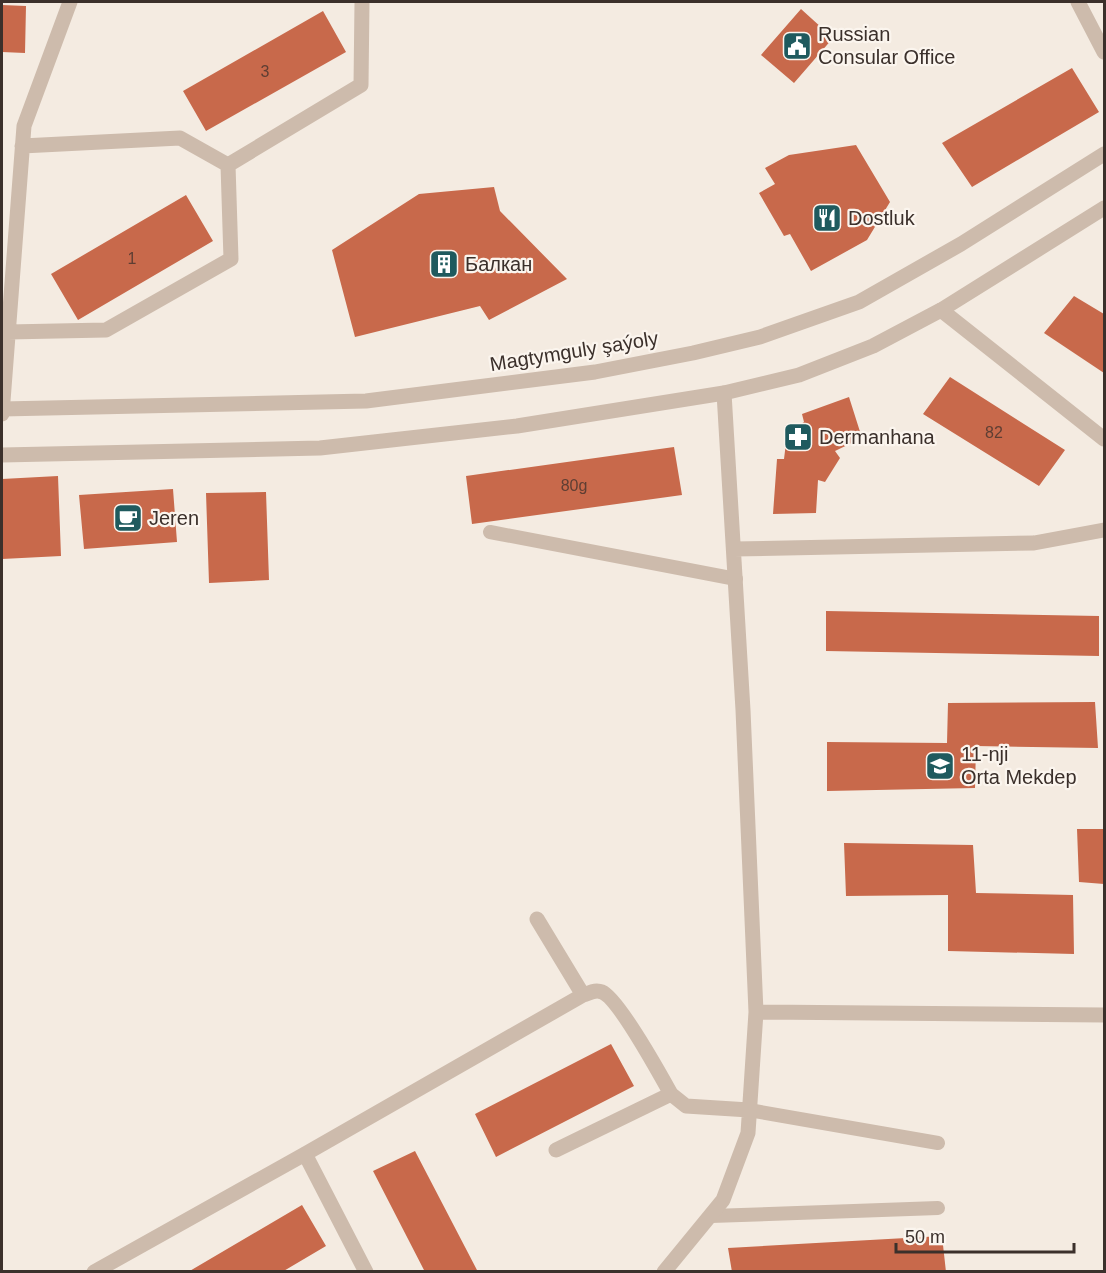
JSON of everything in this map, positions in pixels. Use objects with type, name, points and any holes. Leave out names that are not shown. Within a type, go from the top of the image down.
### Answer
[{"type":"street","points":[[2,414],[8,332],[9,226],[24,126],[70,2]]},
{"type":"street","points":[[228,165],[361,85],[362,2]]},
{"type":"street","points":[[1078,2],[1104,51]]},
{"type":"street","points":[[22,146],[180,138],[228,165]]},
{"type":"street","name":"Magtymguly şaýoly","points":[[2,409],[366,401],[595,372],[705,350],[760,337],[859,302],[961,244],[1104,154]]},
{"type":"street","points":[[8,332],[106,330],[231,260],[228,165]]},
{"type":"street","points":[[2,454],[320,448],[517,426],[724,393],[799,375],[873,346],[941,310],[1104,209]]},
{"type":"street","points":[[941,310],[1104,439]]},
{"type":"street","points":[[664,1272],[723,1200],[748,1133],[756,1012],[736,579],[724,393]]},
{"type":"street","points":[[734,549],[1034,543],[1104,530]]},
{"type":"street","points":[[537,919],[584,995]]},
{"type":"street","points":[[94,1272],[596,990],[607,995],[619,1008],[671,1095],[686,1106],[749,1110]]},
{"type":"street","points":[[756,1012],[1104,1015]]},
{"type":"street","points":[[556,1150],[671,1095]]},
{"type":"street","points":[[305,1154],[366,1272]]},
{"type":"lane","points":[[490,532],[736,579]]},
{"type":"lane","points":[[749,1110],[938,1143]]},
{"type":"lane","points":[[711,1216],[938,1208]]},
{"type":"building","points":[[2,5],[26,6],[25,53],[2,52]]},
{"type":"building","name":"Russian Consular Office","points":[[801,9],[833,38],[794,83],[761,55]]},
{"type":"building","points":[[323,11],[346,52],[206,131],[183,91]]},
{"type":"building","points":[[1072,68],[1099,112],[972,187],[942,143]]},
{"type":"building","name":"Dostluk","points":[[856,145],[890,202],[867,240],[811,271],[790,234],[784,236],[759,193],[775,184],[765,168],[789,155]]},
{"type":"building","name":"Балкан","points":[[494,187],[500,211],[567,279],[489,320],[480,306],[355,337],[332,250],[419,194]]},
{"type":"building","points":[[186,195],[213,241],[78,320],[51,274]]},
{"type":"building","points":[[1074,296],[1104,314],[1104,373],[1044,333]]},
{"type":"building","points":[[950,377],[1065,450],[1039,486],[923,414]]},
{"type":"building","points":[[849,397],[862,438],[835,451],[840,458],[825,482],[818,480],[816,513],[773,514],[777,459],[784,459],[786,443],[792,430],[804,422],[802,414]]},
{"type":"building","points":[[674,447],[682,495],[472,524],[466,476]]},
{"type":"building","points":[[58,476],[61,556],[2,559],[2,479]]},
{"type":"building","name":"Jeren","points":[[173,489],[177,542],[84,549],[79,495]]},
{"type":"building","points":[[266,492],[269,580],[209,583],[206,493]]},
{"type":"building","points":[[826,611],[1099,616],[1099,656],[826,651]]},
{"type":"building","points":[[1095,702],[1098,748],[976,746],[975,788],[827,791],[827,742],[947,743],[948,703]]},
{"type":"building","points":[[1077,829],[1104,829],[1104,884],[1079,882]]},
{"type":"building","points":[[844,843],[973,845],[976,893],[1073,895],[1074,954],[948,951],[948,895],[846,896]]},
{"type":"building","points":[[611,1044],[634,1086],[496,1157],[475,1114]]},
{"type":"building","points":[[415,1151],[478,1272],[425,1272],[373,1171]]},
{"type":"building","points":[[302,1205],[326,1246],[282,1272],[188,1272]]},
{"type":"building","points":[[942,1236],[946,1272],[732,1272],[728,1248]]},
{"type":"place","name":"Russian Consular Office","points":[[797,46]]},
{"type":"place","name":"Dostluk","points":[[827,218]]},
{"type":"place","name":"Балкан","points":[[444,264]]},
{"type":"place","name":"Dermanhana","points":[[798,437]]},
{"type":"place","name":"Jeren","points":[[128,518]]},
{"type":"place","name":"11-nji Orta Mekdep","points":[[940,766]]}]
